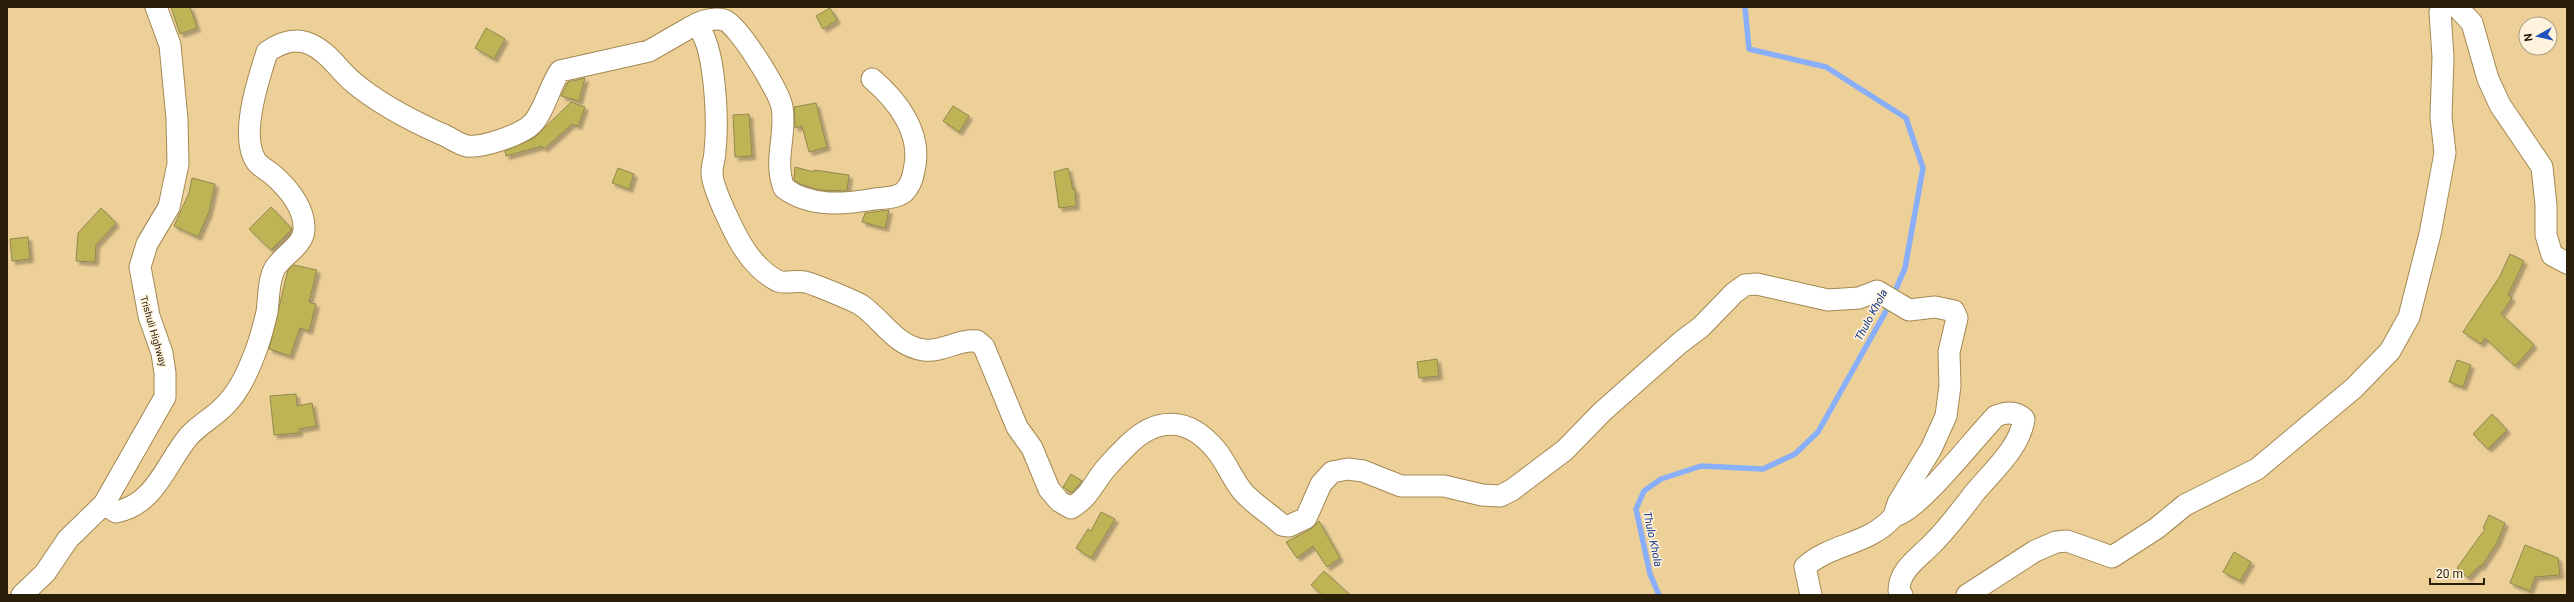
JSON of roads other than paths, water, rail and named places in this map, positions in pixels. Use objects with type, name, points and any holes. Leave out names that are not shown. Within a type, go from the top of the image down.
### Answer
[{"type":"street","name":"Trishuli Highway","points":[[22,595],[45,573],[68,539],[104,504],[165,396],[165,373],[162,353],[149,316],[140,267],[147,244],[169,207],[178,164],[177,119],[170,45],[156,7]]},
{"type":"street","points":[[1967,595],[2035,551],[2056,542],[2067,541],[2112,557],[2157,528],[2185,505],[2257,469],[2354,388],[2390,351],[2408,317],[2430,234],[2445,153],[2441,117],[2443,57],[2440,12],[2443,7]]},
{"type":"street","points":[[2457,7],[2472,23],[2488,79],[2500,105],[2542,167],[2546,205],[2546,234],[2552,255],[2567,263]]},
{"type":"street","points":[[104,504],[116,512],[128,510],[149,494],[164,477],[188,438],[220,410],[241,386],[261,335],[275,268],[296,246],[304,231],[302,214],[295,200],[283,184],[256,161],[249,141],[253,108],[267,52],[278,44],[295,40],[309,44],[327,55],[353,82],[386,106],[420,125],[466,146],[486,144],[522,132],[533,123],[560,71],[649,51],[702,20],[724,20],[736,27],[743,37],[762,67],[782,107],[779,168],[782,184],[790,193],[838,205],[858,203],[904,193],[910,184],[917,158],[912,134],[899,106],[872,79]]},
{"type":"street","points":[[689,28],[698,27],[710,51],[714,74],[716,150],[712,173],[720,198],[744,250],[763,271],[779,282],[804,282],[860,305],[896,337],[910,347],[925,350],[945,348],[966,340],[977,341],[987,354],[1017,427],[1032,448],[1049,489],[1059,501],[1071,508],[1080,503],[1094,488],[1106,468],[1129,444],[1146,430],[1181,423],[1200,435],[1216,450],[1244,493],[1282,525],[1289,526],[1306,518],[1321,484],[1332,472],[1348,469],[1363,471],[1401,486],[1444,486],[1500,496],[1565,450],[1602,412],[1675,347],[1702,327],[1734,293],[1745,285],[1757,284],[1828,300],[1859,298],[1877,291],[1909,310],[1947,308],[1954,311],[1957,318],[1949,352],[1950,386],[1946,416],[1931,449],[1898,502],[1894,516],[1884,528],[1860,540],[1814,558],[1805,567],[1811,595]]},
{"type":"street","points":[[1894,516],[1905,513],[1933,486],[1996,416],[2016,413],[2024,418],[2018,438],[1989,476],[1933,543],[1905,570],[1899,583],[1899,591],[1902,595]]},
{"type":"waterway","name":"Thulo Khola","points":[[1745,7],[1749,49],[1826,67],[1906,118],[1923,168],[1905,268],[1893,296]]},
{"type":"waterway","name":"Thulo Khola","points":[[1659,595],[1650,574],[1636,509],[1644,491],[1661,479],[1701,466],[1763,469],[1795,454],[1818,432],[1890,304]]}]
